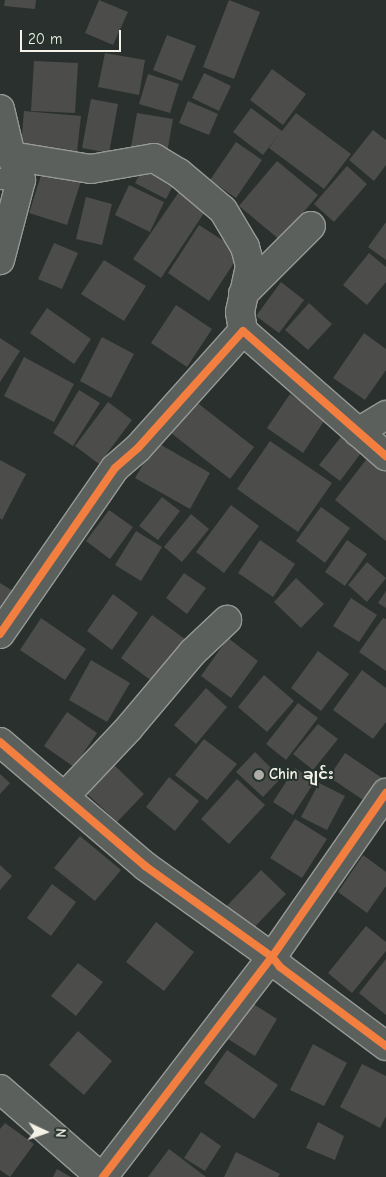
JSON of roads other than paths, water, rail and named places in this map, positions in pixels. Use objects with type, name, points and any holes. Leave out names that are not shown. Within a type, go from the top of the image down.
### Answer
[{"type":"street","points":[[0,109],[11,172],[0,260]]},
{"type":"street","points":[[0,634],[115,468],[138,448],[243,331],[242,296],[250,266],[245,246],[223,210],[179,173],[154,158],[91,169],[11,172]]},
{"type":"street","points":[[242,296],[311,226]]},
{"type":"street","points":[[243,331],[386,456]]},
{"type":"street","points":[[358,432],[386,415]]},
{"type":"street","points":[[65,796],[129,728],[193,652],[227,620]]},
{"type":"street","points":[[0,742],[145,866],[272,957],[280,966],[386,1046]]},
{"type":"street","points":[[0,1089],[102,1177],[272,957],[386,793]]},
{"type":"place","name":"Chin ချင်း","points":[[259,775]]}]
